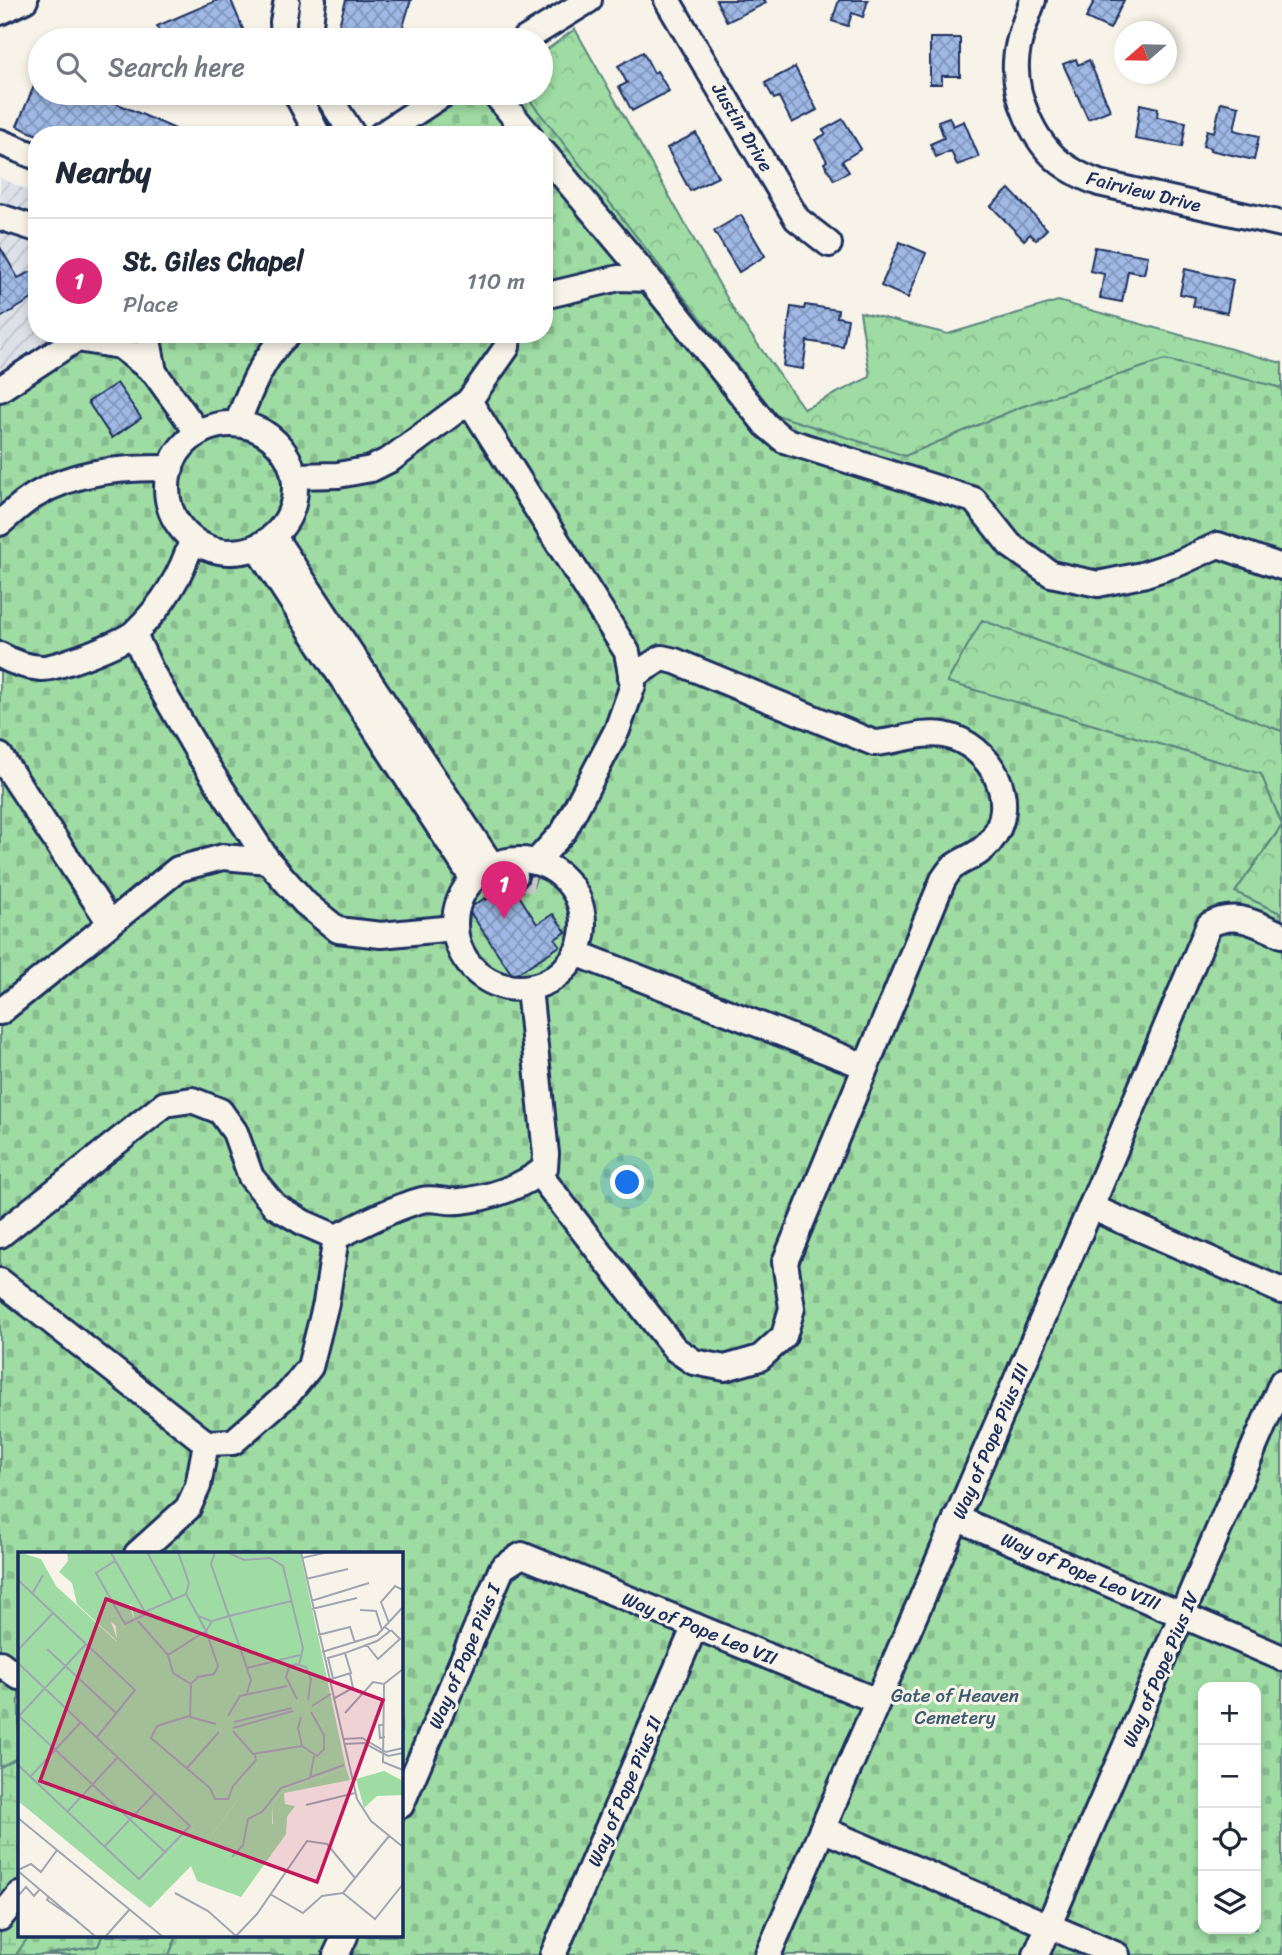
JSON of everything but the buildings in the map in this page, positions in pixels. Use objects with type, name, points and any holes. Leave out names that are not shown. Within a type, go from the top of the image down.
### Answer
[{"type":"street","points":[[0,12],[24,0]]},
{"type":"street","points":[[283,28],[286,0]]},
{"type":"street","points":[[310,28],[313,0]]},
{"type":"street","points":[[544,28],[589,0]]},
{"type":"street","name":"Justin Drive","points":[[667,0],[797,219],[829,244]]},
{"type":"street","name":"Fairview Drive","points":[[1033,0],[1023,29],[1016,66],[1021,98],[1031,124],[1060,162],[1079,175],[1099,183],[1282,224]]},
{"type":"street","points":[[302,105],[313,126]]},
{"type":"street","points":[[334,105],[347,126]]},
{"type":"street","points":[[395,126],[427,105]]},
{"type":"street","points":[[504,105],[522,126]]},
{"type":"street","points":[[0,142],[28,153]]},
{"type":"street","points":[[553,164],[766,425],[784,440],[974,500],[1010,545],[1051,574],[1098,584],[1142,575],[1179,563],[1218,545],[1282,567]]},
{"type":"street","points":[[0,217],[28,226]]},
{"type":"street","points":[[553,294],[620,278],[649,279]]},
{"type":"street","points":[[1,387],[71,343]]},
{"type":"street","points":[[107,343],[120,346],[154,372],[198,433]]},
{"type":"street","points":[[149,343],[154,372]]},
{"type":"street","points":[[237,424],[251,387],[277,343]]},
{"type":"street","points":[[294,475],[338,475],[371,469],[391,459],[469,401],[507,343]]},
{"type":"street","points":[[469,401],[627,652],[633,685],[617,730],[564,831],[528,873]]},
{"type":"street","points":[[237,424],[257,429],[274,440],[287,456],[294,475],[295,498],[288,519],[265,542],[241,552],[223,552],[192,540],[178,525],[169,505],[167,484],[171,468],[182,446],[198,433],[217,425],[237,424]]},
{"type":"street","points":[[0,523],[32,496],[65,480],[97,471],[171,468]]},
{"type":"street","points":[[0,655],[12,662],[44,668],[82,658],[134,634],[166,595],[187,558],[192,540]]},
{"type":"street","points":[[265,542],[483,873]]},
{"type":"street","points":[[134,634],[151,671],[199,754],[268,861],[305,903],[338,930],[381,935],[454,928]]},
{"type":"street","points":[[538,1174],[675,1349],[694,1362],[725,1368],[760,1358],[784,1336],[792,1308],[785,1262],[943,880],[952,867],[971,859],[990,842],[999,822],[1002,800],[997,776],[984,756],[966,742],[942,735],[874,743],[662,658],[631,677]]},
{"type":"street","points":[[0,756],[110,923]]},
{"type":"street","points":[[0,1012],[177,869],[223,857],[268,861]]},
{"type":"street","points":[[516,860],[528,873],[555,870],[570,886],[580,905],[583,927],[576,953],[567,967],[550,981],[529,988],[507,988],[486,980],[464,957],[454,928],[456,908],[464,889],[483,873],[516,860]]},
{"type":"street","name":"Way of Pope Pius III","points":[[768,1955],[1091,1207],[1209,925],[1223,917],[1246,919],[1282,935]]},
{"type":"street","points":[[576,953],[865,1066]]},
{"type":"street","points":[[0,1235],[165,1104],[192,1100],[220,1111],[235,1132],[251,1177],[275,1206],[336,1237],[402,1206],[426,1199],[458,1202],[502,1191],[533,1179],[545,1168],[547,1154],[529,988]]},
{"type":"street","points":[[1091,1207],[1282,1291]]},
{"type":"street","points":[[0,1281],[206,1443],[233,1442],[289,1393],[310,1367],[326,1303],[336,1237]]},
{"type":"street","name":"Way of Pope Pius IV","points":[[1037,1955],[1282,1382]]},
{"type":"street","points":[[139,1552],[188,1508],[198,1486],[206,1443]]},
{"type":"street","name":"Way of Pope Leo VIII","points":[[956,1518],[1282,1658]]},
{"type":"street","name":"Way of Pope Leo VII","points":[[522,1555],[877,1701]]},
{"type":"street","name":"Way of Pope Pius I","points":[[402,1803],[502,1568],[522,1555]]},
{"type":"street","name":"Way of Pope Pius II","points":[[553,1955],[695,1626]]},
{"type":"street","points":[[0,1663],[18,1676]]},
{"type":"street","points":[[822,1829],[1117,1955]]},
{"type":"street","points":[[0,1918],[18,1896]]},
{"type":"street","points":[[336,1955],[344,1938]]},
{"type":"shaded area","points":[[0,178],[28,190],[28,343],[70,343],[0,388]]},
{"type":"green space","points":[[575,29],[736,314],[804,409],[870,377],[860,312],[948,334],[1058,301],[1282,363],[1282,388],[1165,360],[1021,407],[905,456],[776,415],[553,130],[553,126],[550,126],[533,105],[553,105],[553,45]]},
{"type":"green space","points":[[455,105],[533,105],[550,126],[414,126]]},
{"type":"green space","name":"Gate of Heaven Cemetery","points":[[553,130],[776,415],[905,456],[1021,407],[1165,360],[1282,388],[1282,731],[982,620],[947,682],[1261,774],[1282,825],[1235,892],[1282,914],[1282,1955],[169,1955],[176,1938],[402,1938],[402,1552],[18,1552],[18,1758],[0,1767],[0,388],[70,343],[553,343]]},
{"type":"green space","points":[[982,620],[1282,731],[1282,825],[1261,774],[947,682]]},
{"type":"green space","points":[[1282,826],[1282,914],[1235,892]]},
{"type":"green space","points":[[18,1758],[18,1938],[28,1938],[16,1955],[0,1955],[0,1767]]},
{"type":"green space","points":[[28,1938],[101,1938],[98,1946],[42,1955],[16,1955]]},
{"type":"green space","points":[[101,1938],[176,1938],[169,1955],[42,1955],[98,1946]]},
{"type":"tunnel","points":[[515,876],[535,881]]},
{"type":"place","name":"St. Giles Chapel","points":[[504,919]]}]
